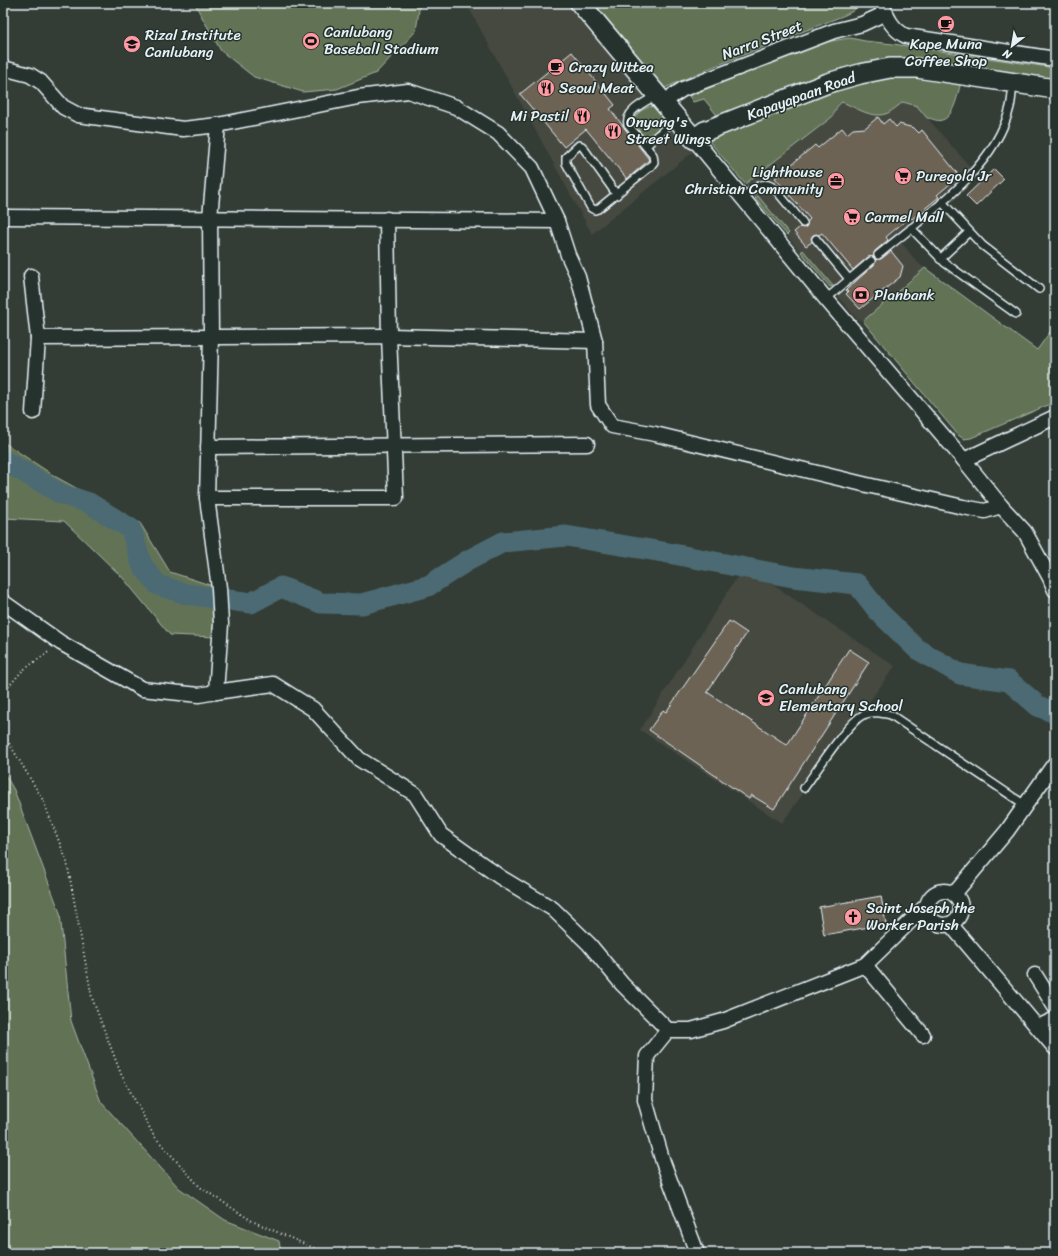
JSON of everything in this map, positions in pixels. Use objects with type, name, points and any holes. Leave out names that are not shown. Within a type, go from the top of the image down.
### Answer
[{"type":"street","points":[[580,3],[826,299],[964,460],[1001,506],[1025,532],[1055,590]]},
{"type":"street","name":"Narra Street","points":[[660,99],[834,31],[862,24],[883,8],[895,30],[906,36],[1055,59]]},
{"type":"street","points":[[3,68],[30,76],[41,82],[63,107],[78,116],[183,130],[358,97],[408,91],[456,107],[498,133],[532,168],[557,221],[568,255],[578,277],[595,340],[598,405],[612,426],[655,434],[963,507],[984,510],[1001,506]]},
{"type":"street","name":"Kapayapaan Road","points":[[694,139],[705,131],[828,83],[890,68],[917,68],[1055,89]]},
{"type":"street","points":[[216,692],[221,624],[219,588],[207,498],[211,336],[210,218],[218,124]]},
{"type":"street","points":[[3,216],[557,221]]},
{"type":"street","points":[[207,498],[396,498],[389,336],[387,219]]},
{"type":"street","points":[[30,276],[38,338],[33,412]]},
{"type":"street","points":[[38,338],[389,336],[595,340]]},
{"type":"street","points":[[964,460],[1055,417]]},
{"type":"street","points":[[208,447],[587,444]]},
{"type":"street","points":[[3,602],[61,643],[142,689],[199,695],[273,684],[313,709],[359,760],[415,794],[440,835],[500,877],[553,909],[589,944],[622,984],[668,1030],[691,1030],[723,1021],[865,965],[927,905],[932,895],[943,890],[954,894],[961,904],[960,916],[951,924],[938,925],[929,917],[927,905]]},
{"type":"street","points":[[954,894],[1007,831],[1055,762]]},
{"type":"street","points":[[951,924],[1055,1048]]},
{"type":"street","points":[[865,965],[924,1035]]},
{"type":"street","points":[[1035,975],[1055,1007]]},
{"type":"street","points":[[1038,1027],[1055,1019]]},
{"type":"street","points":[[668,1030],[647,1056],[645,1100],[663,1162],[697,1253]]},
{"type":"lane","points":[[878,255],[942,202],[971,174],[994,144],[1008,115],[1013,83]]},
{"type":"lane","points":[[617,195],[582,146],[579,146],[567,155],[565,159],[594,210],[598,210],[617,195],[653,164],[653,155],[628,125],[627,121],[629,116],[636,109],[660,99]]},
{"type":"lane","points":[[646,146],[676,118]]},
{"type":"lane","points":[[743,198],[759,185],[769,185],[775,189],[803,223]]},
{"type":"lane","points":[[942,202],[969,232],[993,254],[1039,289]]},
{"type":"lane","points":[[911,228],[940,259],[1016,314]]},
{"type":"lane","points":[[940,259],[969,232]]},
{"type":"lane","points":[[816,239],[849,279]]},
{"type":"lane","points":[[826,299],[871,261]]},
{"type":"lane","points":[[804,788],[846,730],[863,715],[879,712],[891,715],[1025,805]]},
{"type":"path","points":[[3,692],[23,670],[61,643]]},
{"type":"path","points":[[3,733],[43,800],[67,862],[92,998],[122,1074],[154,1136],[200,1186],[252,1221],[325,1253]]},
{"type":"shaded area","points":[[466,3],[569,3],[694,151],[592,234]]},
{"type":"shaded area","name":"Carmel Mall","points":[[842,102],[868,113],[876,114],[886,114],[903,102],[917,106],[978,176],[959,196],[902,243],[917,262],[925,268],[863,321],[857,319],[755,198],[745,184],[832,117],[837,106]]},
{"type":"shaded area","name":"Canlubang Elementary School","points":[[744,566],[895,666],[782,823],[640,730]]},
{"type":"green space","name":"Canlubang Baseball Stadium","points":[[196,3],[420,3],[416,31],[376,73],[337,89],[303,92],[254,77],[221,51],[197,8]]},
{"type":"green space","points":[[594,3],[860,3],[853,11],[845,15],[705,70],[665,88]]},
{"type":"green space","points":[[850,38],[1055,68],[1055,81],[919,61],[720,119],[704,99],[693,102],[689,96],[825,42]]},
{"type":"green space","points":[[901,74],[961,82],[955,104],[950,114],[946,118],[940,120],[927,118],[917,106],[903,102],[888,113],[876,115],[864,112],[842,102],[839,104],[832,117],[745,184],[709,141],[709,139],[827,90]]},
{"type":"green space","points":[[655,106],[666,120],[655,132],[647,136],[640,133],[636,129],[634,120],[641,111]]},
{"type":"green space","points":[[758,196],[789,233],[787,235],[755,198]]},
{"type":"green space","points":[[803,250],[833,286],[830,287],[801,252]]},
{"type":"green space","points":[[925,268],[1037,350],[1055,325],[1055,402],[971,438],[964,439],[958,435],[863,321]]},
{"type":"green space","points":[[3,442],[56,477],[140,523],[170,572],[213,586],[215,637],[170,635],[123,578],[64,521],[3,518]]},
{"type":"green space","points":[[3,771],[14,790],[60,913],[71,1021],[101,1102],[179,1188],[225,1220],[279,1241],[281,1253],[3,1253]]},
{"type":"building","points":[[572,52],[615,105],[610,109],[649,160],[627,179],[586,129],[564,147],[520,94]]},
{"type":"building","points":[[878,117],[883,124],[889,119],[896,127],[899,124],[914,128],[919,133],[922,130],[957,173],[957,178],[937,195],[939,197],[912,219],[910,217],[886,237],[888,240],[875,251],[873,257],[868,257],[853,270],[822,233],[819,235],[813,235],[811,238],[812,242],[806,246],[794,232],[800,227],[806,227],[810,219],[775,178],[815,145],[818,148],[842,128],[847,134],[853,129],[865,128]]},
{"type":"building","points":[[994,169],[1004,179],[976,206],[966,196]]},
{"type":"building","points":[[891,251],[903,266],[900,277],[860,309],[846,294],[848,292],[846,290],[874,265],[876,259],[881,259]]},
{"type":"building","points":[[729,621],[747,633],[707,692],[787,745],[849,649],[869,662],[774,809],[751,795],[749,799],[649,730],[663,710],[666,712]]},
{"type":"building","name":"Saint Joseph the Worker Parish","points":[[881,896],[886,924],[824,935],[819,907]]},
{"type":"waterway","points":[[3,461],[61,494],[89,503],[131,529],[142,565],[158,585],[186,594],[251,603],[281,587],[321,603],[362,604],[428,586],[467,561],[503,542],[566,536],[663,552],[793,577],[857,584],[879,612],[917,649],[960,674],[1009,681],[1038,706],[1055,713]]},
{"type":"place","name":"Kape Muna Coffee Shop","points":[[946,24]]},
{"type":"place","name":"Canlubang Baseball Stadium","points":[[311,41]]},
{"type":"place","name":"Rizal Institute Canlubang","points":[[132,44]]},
{"type":"place","name":"Crazy Wittea","points":[[556,67]]},
{"type":"place","name":"Seoul Meat","points":[[546,88]]},
{"type":"place","name":"Mi Pastil","points":[[582,116]]},
{"type":"place","name":"Onyang's Street Wings","points":[[613,131]]},
{"type":"place","name":"Puregold Jr","points":[[903,176]]},
{"type":"place","name":"Lighthouse Christian Community","points":[[836,181]]},
{"type":"place","name":"Carmel Mall","points":[[852,217]]},
{"type":"place","name":"Planbank","points":[[861,295]]},
{"type":"place","name":"Canlubang Elementary School","points":[[766,698]]},
{"type":"place","name":"Saint Joseph the Worker Parish","points":[[853,917]]}]
